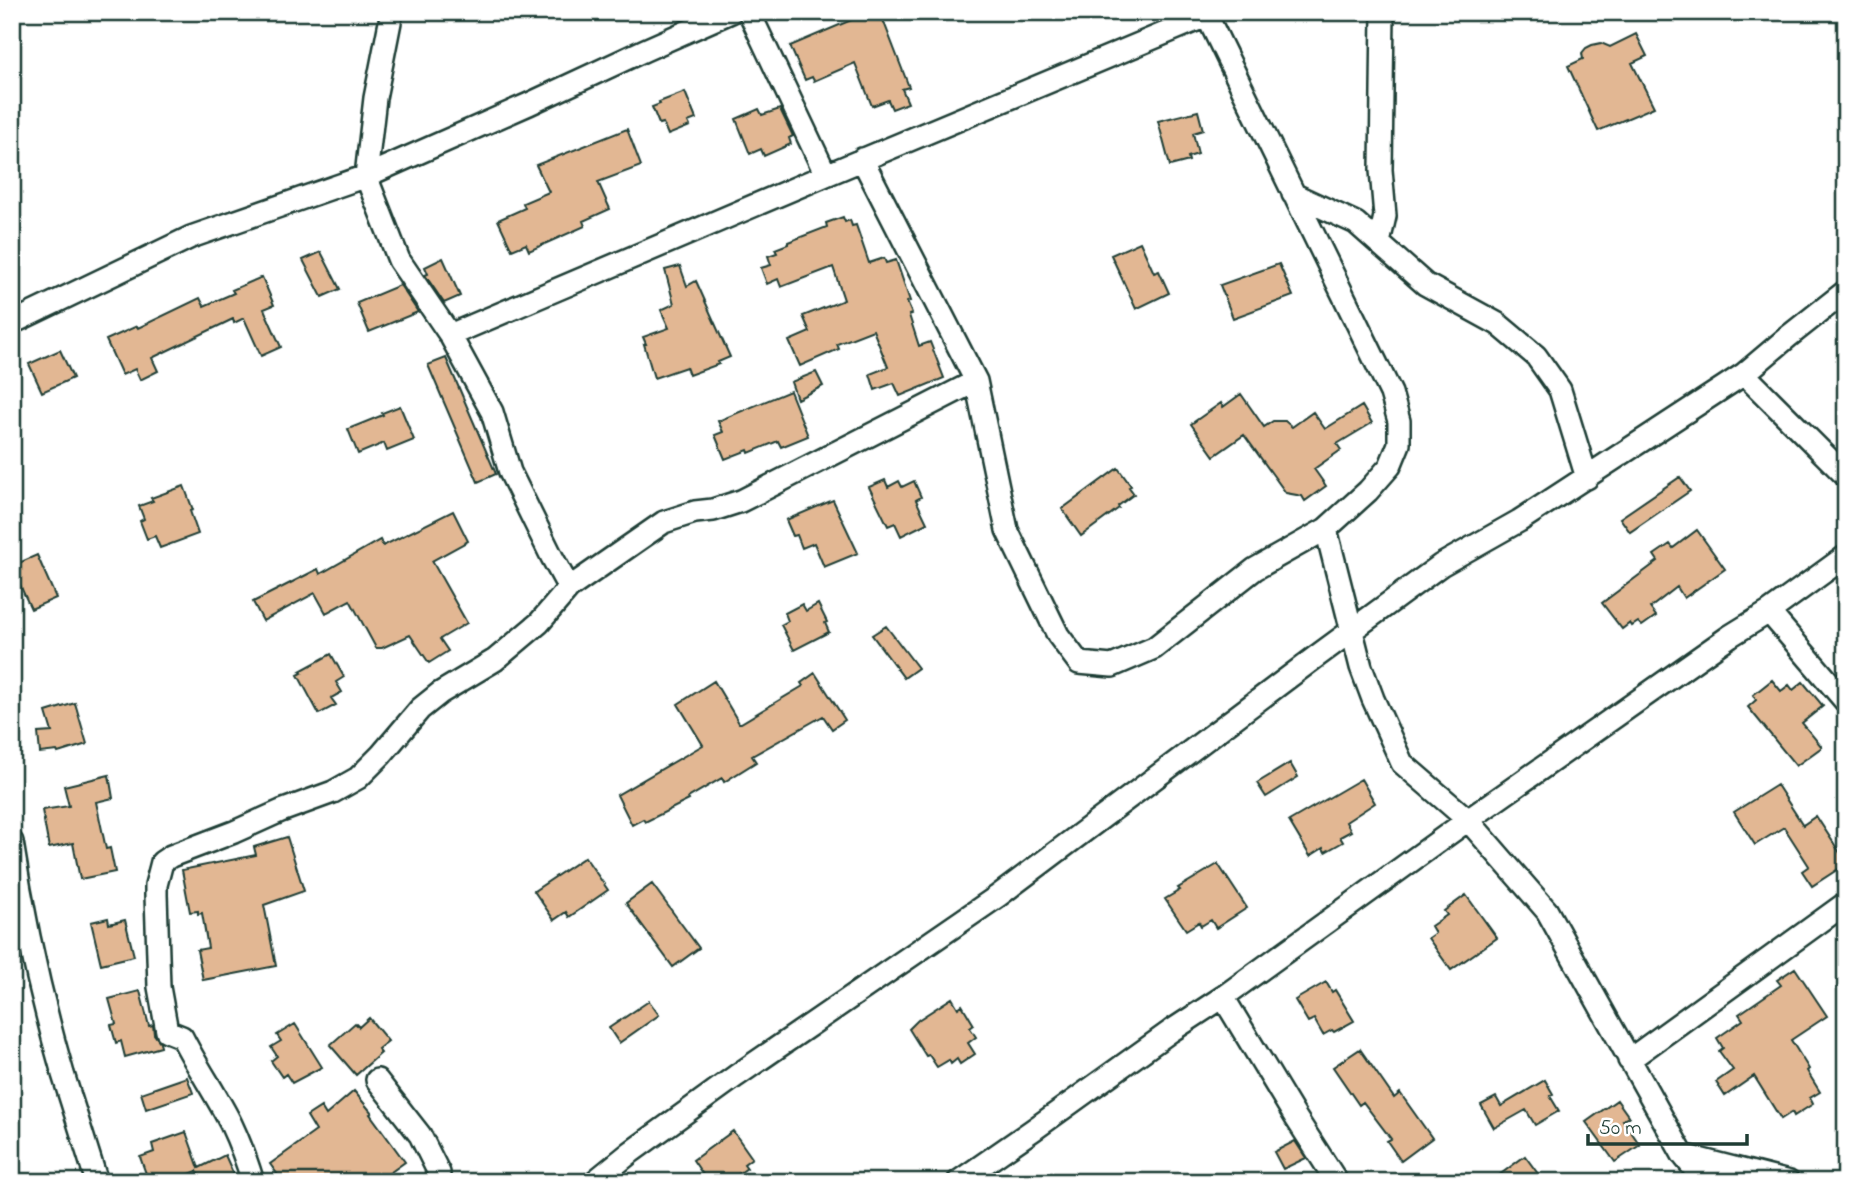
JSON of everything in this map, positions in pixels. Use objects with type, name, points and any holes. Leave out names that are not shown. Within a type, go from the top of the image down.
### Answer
[{"type":"street","points":[[392,12],[375,98],[366,176],[399,260],[450,335],[492,412],[510,472],[569,588]]},
{"type":"street","points":[[12,323],[191,237],[366,176],[731,12]]},
{"type":"street","points":[[749,12],[826,175]]},
{"type":"street","points":[[1379,243],[1385,216],[1381,170],[1383,12]]},
{"type":"street","points":[[450,335],[862,159],[1205,14],[1391,394],[1399,421],[1399,444],[1390,466],[1368,491],[1326,528],[1255,569],[1154,648],[1112,666],[1079,663],[1058,635],[1007,530],[976,381],[862,159]]},
{"type":"street","points":[[1293,194],[1356,223],[1425,284],[1498,324],[1536,356],[1560,390],[1587,478]]},
{"type":"street","points":[[594,1182],[736,1076],[998,896],[1441,565],[1519,521],[1744,374],[1846,291]]},
{"type":"street","points":[[1744,374],[1846,476]]},
{"type":"street","points":[[253,1182],[230,1123],[182,1037],[167,1031],[159,987],[156,895],[162,862],[168,857],[333,792],[358,778],[420,709],[440,693],[495,660],[539,623],[569,588],[664,522],[741,501],[976,381]]},
{"type":"street","points":[[1326,528],[1361,667],[1402,763],[1468,820],[1547,911],[1683,1155],[1705,1182]]},
{"type":"street","points":[[957,1182],[1846,556]]},
{"type":"street","points":[[1769,612],[1846,702]]},
{"type":"street","points":[[12,842],[37,973],[63,1074],[97,1182]]},
{"type":"street","points":[[1629,1060],[1846,903]]},
{"type":"street","points":[[1223,997],[1338,1182]]},
{"type":"street","points":[[377,1080],[419,1135],[439,1173],[438,1182]]},
{"type":"street","points":[[1683,1155],[1789,1182]]},
{"type":"building","points":[[870,12],[880,12],[909,87],[902,89],[908,103],[892,109],[888,100],[872,106],[855,63],[814,81],[812,77],[805,80],[790,46]]},
{"type":"building","points":[[1636,34],[1647,56],[1632,63],[1654,107],[1598,131],[1568,66],[1583,59],[1582,53],[1592,45],[1601,43],[1610,47]]},
{"type":"building","points":[[685,92],[696,119],[688,122],[690,126],[668,135],[663,123],[659,124],[652,107]]},
{"type":"building","points":[[759,109],[762,115],[780,109],[793,136],[789,138],[791,144],[764,156],[761,149],[750,154],[736,119]]},
{"type":"building","points":[[1198,111],[1203,130],[1193,133],[1198,154],[1188,157],[1189,161],[1170,166],[1158,121]]},
{"type":"building","points":[[627,129],[641,166],[598,182],[610,209],[583,221],[585,226],[529,251],[526,244],[512,250],[498,220],[525,208],[523,203],[549,192],[536,165]]},
{"type":"building","points":[[843,217],[845,222],[850,220],[852,226],[856,225],[869,263],[884,258],[886,263],[896,260],[910,301],[907,302],[912,314],[909,315],[919,346],[930,342],[944,378],[900,396],[894,383],[875,390],[870,374],[888,367],[873,330],[837,344],[839,349],[800,366],[789,341],[810,332],[803,316],[844,300],[833,267],[781,287],[778,279],[767,284],[761,268],[771,265],[768,256],[777,253],[775,249],[827,227],[826,223]]},
{"type":"building","points":[[1140,242],[1154,273],[1159,271],[1169,293],[1136,309],[1111,255]]},
{"type":"building","points":[[321,252],[340,289],[322,297],[303,260]]},
{"type":"building","points":[[443,258],[460,296],[444,303],[425,275],[428,274],[425,267]]},
{"type":"building","points":[[1279,264],[1293,296],[1233,318],[1220,285]]},
{"type":"building","points":[[680,266],[687,286],[696,281],[730,357],[689,375],[686,367],[654,378],[643,337],[669,328],[661,310],[674,304],[665,270]]},
{"type":"building","points":[[262,277],[274,305],[264,309],[281,347],[261,356],[244,318],[234,323],[233,319],[152,358],[158,371],[140,380],[135,369],[122,375],[106,340],[200,298],[204,306]]},
{"type":"building","points":[[400,285],[418,312],[369,332],[357,303]]},
{"type":"building","points":[[60,350],[73,378],[42,392],[29,364]]},
{"type":"building","points":[[446,358],[496,474],[478,482],[428,365]]},
{"type":"building","points":[[816,372],[823,386],[797,399],[791,382]]},
{"type":"building","points":[[790,391],[808,436],[781,447],[778,441],[725,459],[715,435],[723,432],[718,421]]},
{"type":"building","points":[[1241,394],[1264,427],[1273,421],[1285,421],[1292,427],[1313,412],[1325,429],[1362,406],[1372,423],[1337,444],[1341,450],[1314,469],[1326,486],[1305,501],[1302,496],[1286,493],[1244,435],[1214,456],[1191,424],[1221,403],[1223,407]]},
{"type":"building","points":[[400,406],[414,440],[387,451],[384,443],[358,454],[348,429]]},
{"type":"building","points":[[1118,468],[1134,494],[1081,536],[1062,509]]},
{"type":"building","points":[[1680,477],[1690,491],[1630,532],[1620,518]]},
{"type":"building","points":[[885,480],[888,487],[899,481],[902,487],[914,481],[921,497],[916,500],[927,523],[901,536],[895,523],[888,526],[869,487]]},
{"type":"building","points":[[184,486],[198,534],[160,548],[155,536],[147,539],[140,521],[144,519],[139,506],[153,501],[151,498]]},
{"type":"building","points":[[833,500],[858,553],[824,567],[814,543],[802,548],[797,535],[793,536],[786,520]]},
{"type":"building","points":[[453,511],[468,541],[432,561],[467,623],[440,639],[448,651],[429,663],[410,635],[382,648],[376,648],[350,600],[326,613],[315,593],[263,621],[253,602],[318,569],[320,574],[380,540],[383,546]]},
{"type":"building","points":[[1697,530],[1725,569],[1684,598],[1677,587],[1650,608],[1656,616],[1642,626],[1638,622],[1632,626],[1630,623],[1622,629],[1602,603],[1658,561],[1654,555],[1670,544],[1673,548]]},
{"type":"building","points":[[37,555],[56,598],[31,609],[19,583],[16,584],[12,575],[12,566]]},
{"type":"building","points":[[802,604],[806,611],[818,604],[829,632],[794,650],[781,625],[788,621],[785,613]]},
{"type":"building","points":[[886,626],[918,668],[904,678],[872,635]]},
{"type":"building","points":[[331,654],[344,677],[336,682],[342,692],[331,698],[336,705],[319,714],[298,675],[302,673],[300,671]]},
{"type":"building","points":[[815,673],[845,720],[832,729],[823,716],[752,756],[756,762],[724,782],[722,778],[688,798],[689,800],[645,822],[643,819],[632,825],[617,795],[703,745],[678,704],[714,681],[741,723],[803,686],[801,683]]},
{"type":"building","points":[[1772,680],[1781,691],[1789,685],[1793,690],[1803,682],[1823,706],[1802,723],[1822,747],[1796,766],[1748,707],[1756,700],[1753,695]]},
{"type":"building","points":[[75,703],[87,744],[58,753],[40,753],[38,733],[52,732],[46,712]]},
{"type":"building","points":[[1290,763],[1298,777],[1266,797],[1257,783]]},
{"type":"building","points":[[109,775],[113,798],[96,802],[106,849],[110,848],[115,872],[80,879],[73,843],[49,848],[42,810],[69,806],[64,786]]},
{"type":"building","points":[[1361,779],[1375,803],[1346,822],[1351,831],[1340,837],[1343,842],[1325,852],[1323,848],[1310,856],[1289,821]]},
{"type":"building","points":[[1777,785],[1803,825],[1816,816],[1846,862],[1812,886],[1802,871],[1809,866],[1784,827],[1755,845],[1734,812]]},
{"type":"building","points":[[287,837],[304,891],[264,905],[276,966],[203,980],[197,950],[208,948],[202,913],[190,912],[182,870],[256,855],[254,847]]},
{"type":"building","points":[[585,857],[608,890],[569,917],[566,912],[554,920],[534,891]]},
{"type":"building","points":[[1218,864],[1247,908],[1216,928],[1211,920],[1201,926],[1199,922],[1186,930],[1165,899]]},
{"type":"building","points":[[652,884],[699,948],[673,967],[626,903]]},
{"type":"building","points":[[1466,895],[1497,938],[1451,970],[1428,938],[1435,933],[1431,926],[1447,915],[1444,911]]},
{"type":"building","points":[[108,918],[109,924],[125,920],[134,956],[101,964],[91,922]]},
{"type":"building","points":[[1795,968],[1827,1016],[1791,1040],[1820,1092],[1810,1098],[1813,1104],[1794,1116],[1792,1112],[1781,1119],[1754,1076],[1725,1096],[1716,1082],[1733,1070],[1719,1051],[1723,1048],[1717,1038],[1743,1020],[1739,1014],[1781,985],[1777,980]]},
{"type":"building","points":[[1326,982],[1332,992],[1335,990],[1354,1021],[1323,1035],[1314,1019],[1308,1022],[1295,1000]]},
{"type":"building","points":[[140,991],[149,1026],[153,1025],[154,1034],[161,1047],[125,1057],[121,1041],[116,1043],[111,1025],[116,1024],[109,999]]},
{"type":"building","points":[[952,998],[958,1008],[962,1005],[974,1025],[970,1028],[976,1037],[968,1043],[975,1054],[960,1064],[957,1059],[951,1064],[949,1060],[937,1067],[929,1055],[926,1056],[909,1029]]},
{"type":"building","points":[[649,1001],[659,1015],[619,1043],[609,1028]]},
{"type":"building","points":[[369,1018],[388,1041],[378,1049],[381,1053],[356,1075],[330,1045],[355,1023],[359,1027]]},
{"type":"building","points":[[295,1024],[322,1067],[292,1083],[286,1074],[282,1077],[271,1061],[277,1056],[271,1047],[281,1041],[277,1035]]},
{"type":"building","points":[[1360,1049],[1394,1098],[1400,1093],[1432,1138],[1401,1161],[1387,1141],[1391,1139],[1363,1102],[1359,1105],[1333,1067]]},
{"type":"building","points":[[187,1077],[193,1093],[146,1109],[141,1093]]},
{"type":"building","points":[[1545,1080],[1559,1111],[1535,1125],[1526,1110],[1494,1128],[1481,1105],[1496,1097],[1501,1106]]},
{"type":"building","points":[[354,1091],[405,1162],[377,1182],[283,1182],[270,1164],[316,1131],[307,1116],[321,1107],[326,1115]]},
{"type":"building","points":[[1617,1100],[1629,1117],[1623,1120],[1640,1145],[1615,1162],[1586,1122]]},
{"type":"building","points":[[733,1131],[752,1158],[744,1164],[747,1168],[727,1182],[708,1182],[693,1160]]},
{"type":"building","points":[[186,1132],[199,1168],[225,1155],[234,1175],[221,1182],[202,1182],[197,1171],[169,1182],[149,1182],[140,1157],[154,1152],[152,1144]]},
{"type":"building","points":[[1295,1141],[1306,1158],[1283,1169],[1274,1152]]},
{"type":"building","points":[[1525,1156],[1544,1182],[1490,1182]]}]
